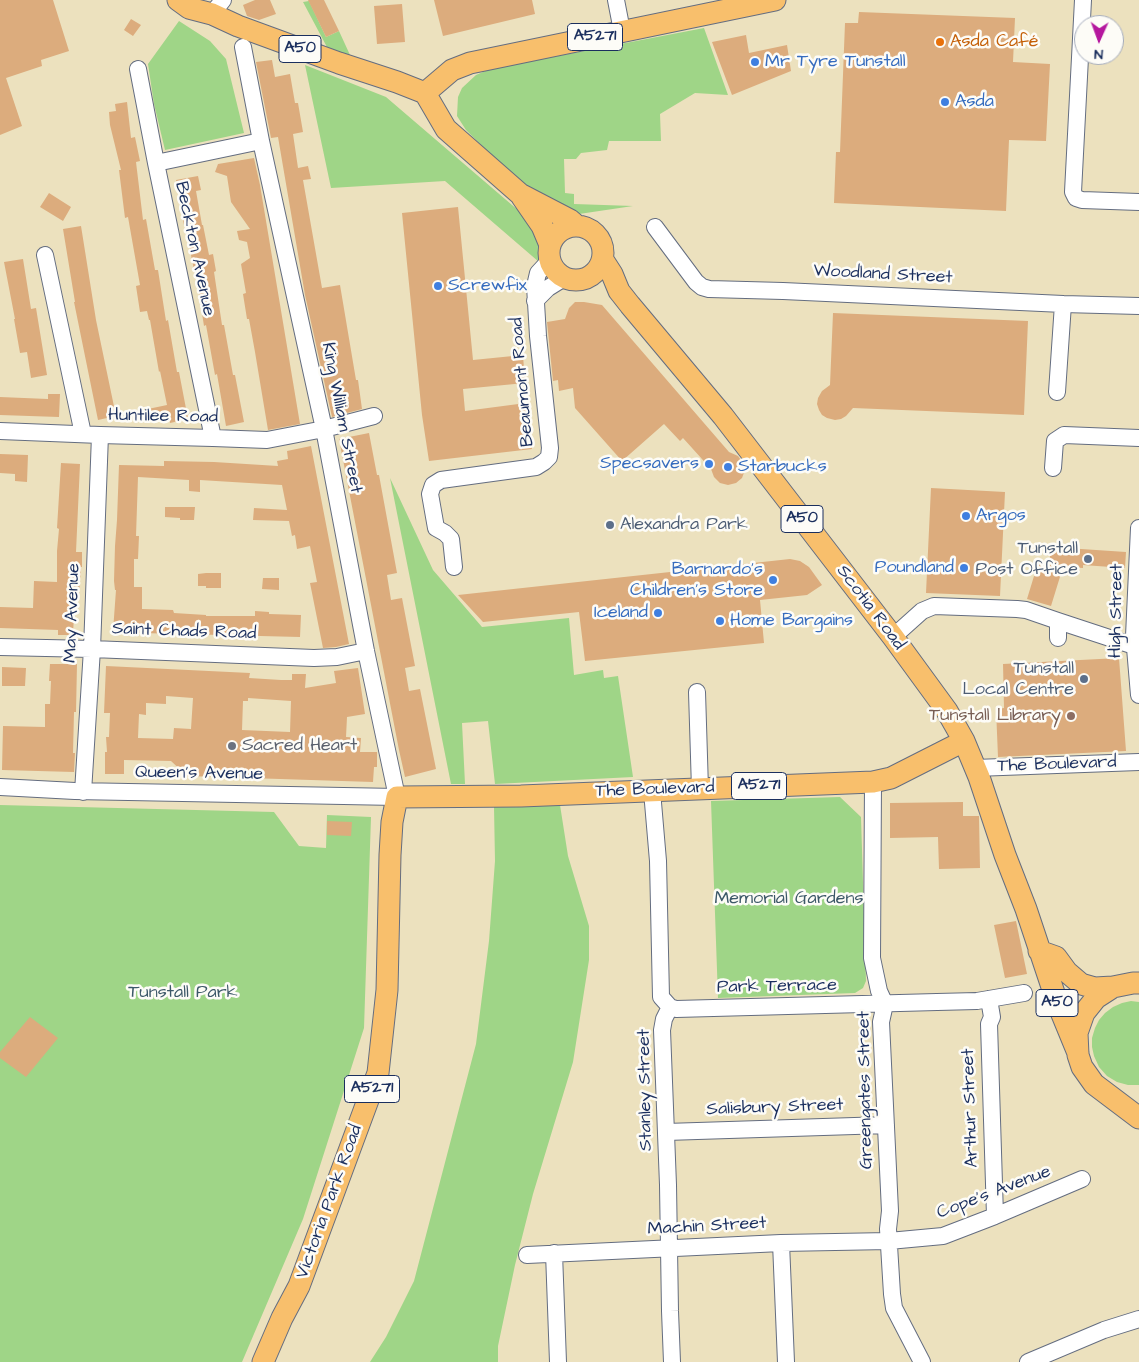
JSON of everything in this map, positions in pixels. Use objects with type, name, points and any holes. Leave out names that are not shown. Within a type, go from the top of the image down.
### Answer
[{"type":"main road","name":"A50","points":[[178,0],[190,8],[218,7],[238,26],[425,93]]},
{"type":"main road","name":"A5271","points":[[425,93],[452,70],[470,63],[775,0]]},
{"type":"main road","points":[[425,93],[446,128],[520,194],[542,226],[556,272],[569,279],[584,279],[593,275],[598,269],[603,252],[599,237],[591,230],[582,226],[570,226],[561,230],[555,235],[550,252]]},
{"type":"main road","points":[[520,194],[570,220],[577,226]]},
{"type":"main road","name":"Scotia Road","points":[[602,260],[612,274],[619,291],[723,416],[947,711],[964,741],[975,768],[1026,909],[1057,1002],[1078,1053]]},
{"type":"main road","name":"Scotia Road","points":[[569,279],[608,291],[630,305]]},
{"type":"main road","name":"The Boulevard","points":[[397,797],[521,796],[873,782],[891,778],[964,741]]},
{"type":"main road","name":"Victoria Park Road","points":[[263,1362],[298,1286],[378,1073],[387,990],[390,855],[392,822],[397,797]]},
{"type":"main road","name":"A50","points":[[1040,951],[1056,958],[1066,972],[1082,984],[1095,988],[1132,983],[1139,984]]},
{"type":"main road","name":"A50","points":[[1113,987],[1096,998],[1084,1013],[1077,1033],[1078,1053],[1082,1068],[1094,1084],[1139,1118]]},
{"type":"main road","name":"A50","points":[[1106,1093],[1131,1102],[1139,1100]]},
{"type":"street","points":[[616,0],[622,31]]},
{"type":"street","points":[[1083,0],[1073,192],[1076,198],[1082,200],[1139,202]]},
{"type":"street","name":"King William Street","points":[[243,48],[261,141],[324,430],[366,651],[397,797]]},
{"type":"street","name":"Beckton Avenue","points":[[138,69],[213,438]]},
{"type":"street","points":[[156,163],[261,141]]},
{"type":"street","name":"Woodland Street","points":[[655,227],[696,282],[702,287],[709,289],[1139,306]]},
{"type":"street","name":"Beaumont Road","points":[[454,567],[451,539],[436,528],[430,494],[433,485],[441,480],[536,467],[549,456],[550,448],[534,286],[538,273],[550,252]]},
{"type":"street","points":[[45,255],[83,434]]},
{"type":"street","name":"Beaumont Road","points":[[535,301],[548,288],[569,279]]},
{"type":"street","points":[[1057,392],[1063,304]]},
{"type":"street","name":"Huntilee Road","points":[[0,431],[100,436],[267,440],[324,430],[374,416]]},
{"type":"street","points":[[1053,468],[1055,441],[1064,435],[1139,438]]},
{"type":"street","name":"May Avenue","points":[[83,792],[92,649],[100,436]]},
{"type":"street","name":"High Street","points":[[1139,528],[1134,646],[1139,686]]},
{"type":"street","points":[[893,638],[922,611],[934,606],[1026,610],[1058,630],[1085,630],[1134,646]]},
{"type":"street","name":"Saint Chads Road","points":[[0,647],[314,658],[337,657],[366,651]]},
{"type":"street","points":[[697,692],[700,788]]},
{"type":"street","name":"The Boulevard","points":[[975,768],[1139,762]]},
{"type":"street","name":"Greengates Street","points":[[873,782],[872,958],[879,991],[885,1004],[881,1022],[892,1294],[894,1308],[922,1362]]},
{"type":"street","name":"Queen's Avenue","points":[[0,787],[83,792],[397,797]]},
{"type":"street","name":"Stanley Street","points":[[652,791],[658,862],[661,997],[670,1007],[664,1019],[662,1030],[672,1362]]},
{"type":"street","name":"Park Terrace","points":[[670,1007],[676,1009],[977,1001],[1024,993]]},
{"type":"street","name":"Arthur Street","points":[[989,999],[992,1017],[989,1024],[995,1216]]},
{"type":"street","name":"Salisbury Street","points":[[666,1132],[886,1125]]},
{"type":"street","name":"Cope's Avenue","points":[[889,1241],[942,1236],[1082,1179]]},
{"type":"street","name":"Machin Street","points":[[528,1254],[609,1252],[781,1243],[889,1241]]},
{"type":"street","points":[[781,1243],[786,1362]]},
{"type":"street","points":[[554,1253],[558,1362]]},
{"type":"street","points":[[1036,1360],[1104,1330],[1139,1319]]},
{"type":"green space","points":[[309,1],[326,37],[339,31],[350,55],[328,49],[303,2]]},
{"type":"green space","points":[[179,21],[210,41],[226,59],[244,133],[165,150],[154,104],[148,64]]},
{"type":"green space","points":[[704,28],[728,95],[695,93],[660,114],[661,141],[609,141],[607,150],[581,153],[576,159],[564,159],[565,193],[574,194],[574,204],[633,206],[579,214],[556,210],[512,176],[466,130],[457,116],[458,97],[462,88],[476,75],[490,69]]},
{"type":"green space","points":[[305,65],[386,97],[519,211],[538,235],[539,262],[445,181],[331,188]]},
{"type":"green space","points":[[390,478],[433,570],[482,627],[569,618],[574,675],[603,670],[604,678],[618,676],[633,777],[495,784],[488,721],[462,723],[465,784],[451,784]]},
{"type":"green space","name":"Memorial Gardens","points":[[840,797],[861,817],[866,981],[863,988],[855,993],[718,998],[711,801]]},
{"type":"green space","name":"Tunstall Park","points":[[0,805],[274,812],[299,846],[326,848],[327,815],[371,817],[364,1028],[303,1219],[242,1362],[0,1362]]},
{"type":"green space","points":[[560,805],[568,856],[589,926],[589,960],[573,1062],[533,1194],[515,1265],[498,1346],[498,1362],[370,1362],[386,1337],[414,1281],[476,1044],[489,941],[495,861],[494,807]]},
{"type":"green space","points":[[1131,1001],[1139,1002],[1139,1085],[1117,1082],[1107,1076],[1099,1067],[1092,1047],[1092,1038],[1099,1020],[1113,1007]]},
{"type":"building","points":[[0,0],[53,0],[69,51],[41,60],[42,66],[6,78],[22,126],[0,135]]},
{"type":"building","points":[[255,0],[270,0],[276,14],[259,20],[247,16],[243,5]]},
{"type":"building","points":[[308,0],[324,0],[339,31],[326,37]]},
{"type":"building","points":[[434,0],[532,0],[535,14],[443,36]]},
{"type":"building","points":[[402,4],[405,42],[377,44],[374,6]]},
{"type":"building","name":"Asda","points":[[859,12],[1015,18],[1013,62],[1050,64],[1046,141],[1009,140],[1006,211],[834,203],[836,152],[840,152],[845,23],[858,23]]},
{"type":"building","points":[[131,19],[141,25],[133,36],[124,30]]},
{"type":"building","name":"Mr Tyre Tunstall","points":[[746,35],[749,53],[787,45],[791,71],[732,95],[712,42]]},
{"type":"building","points":[[272,60],[275,77],[290,74],[295,103],[298,103],[303,132],[293,134],[298,168],[308,166],[311,179],[303,180],[322,288],[340,285],[356,380],[358,380],[362,409],[332,417],[305,295],[278,137],[271,138],[256,62]]},
{"type":"building","points":[[127,102],[131,138],[135,137],[140,161],[136,162],[143,220],[146,219],[155,270],[158,270],[166,321],[168,320],[188,419],[170,423],[169,418],[150,422],[148,409],[167,405],[150,320],[147,311],[140,312],[136,286],[140,285],[128,217],[125,218],[119,170],[121,170],[110,125],[109,112],[116,111],[115,104]]},
{"type":"building","points":[[254,158],[300,424],[268,430],[243,294],[246,293],[241,264],[250,258],[247,242],[239,240],[237,231],[250,229],[231,202],[227,176],[215,172],[218,164]]},
{"type":"building","points":[[198,176],[201,190],[196,191],[202,225],[209,255],[213,254],[222,325],[224,325],[244,422],[226,426],[217,374],[215,375],[206,325],[204,326],[196,275],[176,180]]},
{"type":"building","points":[[49,193],[71,207],[63,221],[40,207]]},
{"type":"building","points":[[458,207],[473,360],[523,355],[525,383],[463,389],[465,411],[526,403],[532,449],[429,461],[422,415],[402,213]]},
{"type":"building","points":[[81,226],[96,320],[116,416],[98,420],[74,302],[63,229]]},
{"type":"building","points":[[23,259],[31,309],[36,308],[47,375],[31,378],[27,352],[20,353],[4,262]]},
{"type":"building","points":[[575,302],[602,305],[729,452],[738,456],[745,470],[742,478],[736,483],[728,485],[720,483],[714,477],[711,469],[683,438],[680,441],[664,424],[622,461],[575,408],[573,388],[559,391],[558,380],[553,381],[547,322],[565,319],[569,308]]},
{"type":"building","points":[[833,313],[1028,321],[1024,415],[853,408],[841,419],[827,418],[822,415],[817,404],[822,391],[830,385]]},
{"type":"building","points":[[48,394],[60,394],[59,417],[0,415],[0,397],[48,399]]},
{"type":"building","points":[[369,433],[377,475],[379,475],[397,573],[387,575],[391,600],[402,598],[415,666],[405,668],[409,691],[420,689],[436,769],[405,777],[339,439]]},
{"type":"building","points":[[311,446],[349,644],[323,648],[310,583],[317,582],[310,546],[297,549],[295,535],[292,536],[289,521],[253,520],[254,508],[287,510],[282,485],[200,480],[200,492],[189,491],[189,480],[138,477],[136,536],[139,536],[138,559],[134,559],[134,587],[142,587],[142,609],[173,610],[174,613],[206,616],[255,616],[255,611],[269,612],[269,614],[301,615],[300,637],[113,631],[116,590],[114,581],[119,465],[164,466],[164,461],[278,466],[277,461],[288,459],[287,451]]},
{"type":"building","points":[[0,454],[28,455],[27,482],[15,481],[15,474],[0,473]]},
{"type":"building","points":[[61,463],[80,464],[76,552],[82,552],[82,567],[79,593],[75,593],[73,635],[58,635],[58,630],[0,628],[0,607],[33,608],[34,581],[57,582],[59,529],[57,528]]},
{"type":"building","points":[[931,488],[1005,492],[1000,596],[926,593]]},
{"type":"building","points":[[165,507],[195,507],[194,520],[165,517]]},
{"type":"building","points":[[1051,547],[1126,552],[1125,568],[1083,565],[1083,568],[1063,567],[1051,606],[1027,599],[1038,563],[1049,566]]},
{"type":"building","points":[[790,559],[800,561],[809,567],[822,585],[807,595],[760,600],[764,643],[585,661],[579,612],[483,622],[458,595]]},
{"type":"building","points":[[221,573],[221,588],[198,586],[198,574]]},
{"type":"building","points":[[263,578],[279,578],[279,590],[262,589]]},
{"type":"building","points":[[1119,658],[1126,751],[998,757],[996,709],[1004,708],[1003,664]]},
{"type":"building","points":[[50,664],[77,664],[76,712],[74,712],[74,772],[2,770],[3,726],[45,727],[45,704],[50,704]]},
{"type":"building","points":[[106,666],[250,673],[249,678],[281,680],[292,680],[292,674],[306,674],[305,688],[336,683],[334,671],[358,668],[365,714],[347,717],[346,737],[361,738],[360,752],[377,752],[377,767],[374,767],[373,782],[187,776],[171,761],[124,760],[124,774],[105,774],[106,737],[109,737],[110,713],[104,713]],"holes":[[[166,696],[193,698],[191,729],[174,728],[173,739],[138,738],[139,714],[146,715],[146,703],[166,704]],[[248,698],[291,701],[290,732],[242,730],[243,701],[248,701]]]},
{"type":"building","points":[[2,667],[26,668],[25,686],[2,686]]},
{"type":"building","points":[[963,802],[963,816],[979,816],[980,868],[939,869],[938,837],[890,838],[890,803]]},
{"type":"building","points":[[327,821],[352,822],[351,836],[327,835]]},
{"type":"building","points":[[1016,921],[1027,974],[1005,978],[994,925]]},
{"type":"building","points":[[30,1017],[58,1038],[26,1077],[0,1058],[0,1052]]},
{"type":"place","name":"Asda Café","points":[[940,42]]},
{"type":"place","name":"Mr Tyre Tunstall","points":[[755,62]]},
{"type":"place","name":"Asda","points":[[945,102]]},
{"type":"place","name":"Screwfix","points":[[438,286]]},
{"type":"place","name":"Specsavers","points":[[709,464]]},
{"type":"place","name":"Starbucks","points":[[728,467]]},
{"type":"place","name":"Argos","points":[[966,516]]},
{"type":"place","name":"Alexandra Park","points":[[610,525]]},
{"type":"place","name":"Tunstall Post Office","points":[[1088,559]]},
{"type":"place","name":"Poundland","points":[[964,568]]},
{"type":"place","name":"Barnardo's Children's Store","points":[[773,580]]},
{"type":"place","name":"Iceland","points":[[658,613]]},
{"type":"place","name":"Home Bargains","points":[[720,621]]},
{"type":"place","name":"Tunstall Local Centre","points":[[1084,679]]},
{"type":"place","name":"Tunstall Library","points":[[1071,716]]},
{"type":"place","name":"Sacred Heart","points":[[232,746]]}]
